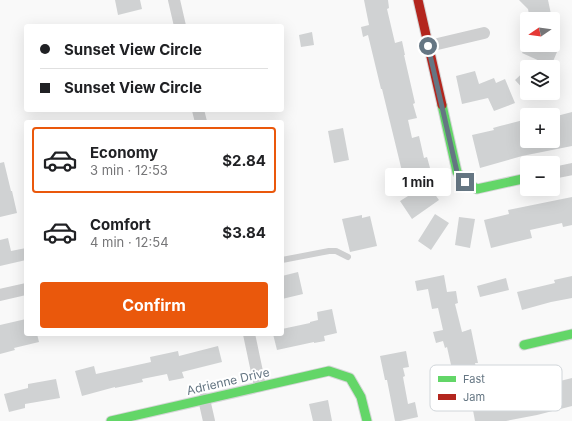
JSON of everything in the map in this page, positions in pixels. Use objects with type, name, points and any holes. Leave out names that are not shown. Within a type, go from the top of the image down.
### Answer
[{"type":"street","points":[[174,0],[180,24]]},
{"type":"street","points":[[418,0],[457,172],[465,182],[477,189],[520,180]]},
{"type":"street","points":[[428,46],[484,33]]},
{"type":"street","points":[[560,172],[572,169]]},
{"type":"street","points":[[0,295],[24,289]]},
{"type":"street","points":[[524,345],[572,334]]},
{"type":"street","points":[[249,336],[260,386]]},
{"type":"street","name":"Adrienne Drive","points":[[111,421],[329,371],[350,378],[361,396],[366,421]]},
{"type":"street","points":[[204,399],[209,421]]},
{"type":"lane","points":[[284,260],[329,251],[336,251],[348,257]]},
{"type":"building","points":[[115,0],[140,0],[142,9],[118,15]]},
{"type":"building","points":[[364,0],[388,0],[389,8],[387,9],[395,43],[402,41],[415,103],[413,104],[417,118],[408,120],[412,138],[419,136],[424,158],[427,157],[430,168],[418,171],[439,200],[412,219],[400,201],[408,196],[368,35],[363,37],[361,27],[369,25]]},
{"type":"building","points":[[519,0],[548,0],[551,12],[529,12],[528,9]]},
{"type":"building","points":[[312,32],[314,45],[301,47],[299,35]]},
{"type":"building","points":[[557,52],[554,60],[538,60],[522,53]]},
{"type":"building","points":[[475,71],[479,84],[494,78],[496,83],[505,79],[515,103],[494,111],[488,98],[462,104],[456,76]]},
{"type":"building","points":[[520,75],[520,85],[515,80]]},
{"type":"building","points":[[572,112],[572,146],[520,156],[480,168],[472,135],[494,130],[493,128],[520,121],[520,148],[560,148],[560,115]]},
{"type":"building","points":[[343,128],[349,160],[334,163],[328,131]]},
{"type":"building","points":[[4,162],[17,213],[0,217],[0,163]]},
{"type":"building","points":[[572,197],[572,225],[563,227],[562,223],[530,230],[532,238],[491,248],[484,220],[509,214],[508,210]]},
{"type":"building","points":[[435,214],[449,223],[431,250],[418,241]]},
{"type":"building","points":[[362,215],[362,218],[370,216],[377,246],[350,252],[342,219]]},
{"type":"building","points":[[459,217],[475,219],[470,248],[455,245]]},
{"type":"building","points":[[8,238],[11,251],[24,248],[24,260],[0,266],[0,240]]},
{"type":"building","points":[[298,272],[303,294],[284,299],[284,276]]},
{"type":"building","points":[[444,275],[447,292],[456,291],[458,303],[455,304],[462,332],[471,329],[478,363],[475,363],[475,365],[451,365],[447,347],[445,348],[443,341],[436,343],[433,332],[443,330],[438,308],[432,309],[428,289],[417,291],[415,281]]},
{"type":"building","points":[[572,276],[572,298],[522,310],[517,292],[555,283],[554,280]]},
{"type":"building","points":[[506,278],[509,290],[480,297],[477,286]]},
{"type":"building","points":[[332,309],[337,333],[324,336],[325,341],[277,350],[274,336],[284,336],[284,329],[318,320],[317,312]]},
{"type":"building","points":[[24,319],[24,336],[38,336],[39,342],[14,348],[15,350],[0,354],[0,325]]},
{"type":"building","points":[[218,346],[222,362],[182,372],[184,378],[169,381],[167,374],[142,379],[143,382],[115,387],[82,396],[75,371],[94,366],[96,374],[151,362],[150,357],[178,351],[179,356]]},
{"type":"building","points":[[406,351],[409,367],[403,368],[405,376],[403,377],[408,404],[415,402],[418,417],[395,421],[387,380],[385,380],[380,356]]},
{"type":"building","points":[[572,378],[572,406],[562,409],[562,380]]},
{"type":"building","points":[[56,379],[60,398],[25,404],[25,408],[9,412],[4,394],[28,388],[28,384]]},
{"type":"building","points":[[328,400],[332,421],[313,421],[309,404]]},
{"type":"building","points":[[473,411],[553,411],[506,421],[475,421]]},
{"type":"traffic: fast","points":[[442,105],[457,172],[465,182],[477,189],[520,180]]},
{"type":"traffic: fast","points":[[524,345],[572,334]]},
{"type":"traffic: fast","points":[[111,421],[329,371],[350,378],[361,397],[367,421]]},
{"type":"traffic: jam","points":[[418,0],[442,105]]},
{"type":"route","points":[[428,46],[457,172],[465,182]]}]
